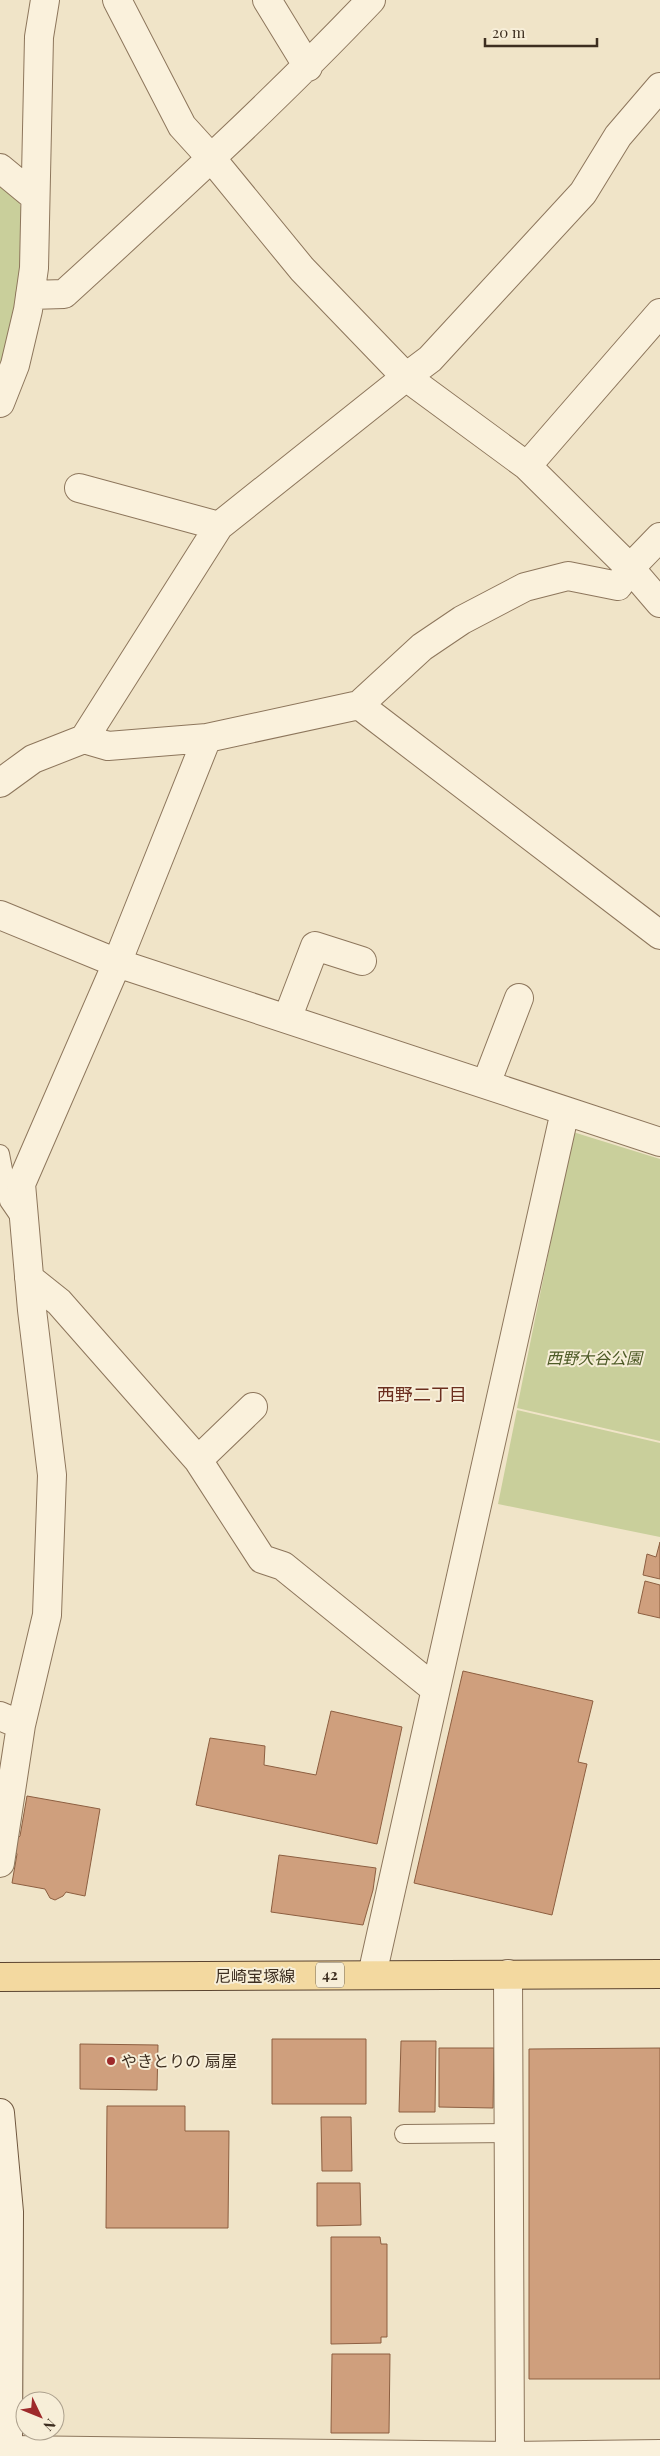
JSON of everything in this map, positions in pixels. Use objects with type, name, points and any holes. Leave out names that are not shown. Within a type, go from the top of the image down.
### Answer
[{"type":"main road","name":"尼崎宝塚線","points":[[0,1977],[660,1974]]},
{"type":"street","points":[[0,403],[15,365],[34,268],[38,37],[45,0]]},
{"type":"street","points":[[117,0],[182,126],[212,159],[302,269],[406,377],[527,466],[630,568],[660,603]]},
{"type":"street","points":[[267,0],[308,67]]},
{"type":"street","points":[[30,295],[64,294],[212,159],[308,67],[372,0]]},
{"type":"street","points":[[84,740],[219,526],[430,359],[583,193],[618,136],[660,87]]},
{"type":"street","points":[[0,168],[36,197]]},
{"type":"street","points":[[527,466],[660,313]]},
{"type":"street","points":[[79,488],[219,526]]},
{"type":"street","points":[[0,783],[33,759],[84,740],[108,746],[207,738],[359,706],[422,647],[462,620],[526,587],[568,576],[618,586],[630,568],[660,537]]},
{"type":"street","points":[[359,706],[660,935]]},
{"type":"street","points":[[0,1863],[10,1721],[47,1616],[52,1475],[29,1278],[21,1184],[118,963],[207,738]]},
{"type":"street","points":[[0,915],[118,963],[660,1142]]},
{"type":"street","points":[[287,1019],[315,946],[362,961]]},
{"type":"street","points":[[486,1084],[519,998]]},
{"type":"street","points":[[372,1975],[565,1111]]},
{"type":"street","points":[[29,1278],[59,1302],[198,1460],[262,1559],[283,1566],[435,1689]]},
{"type":"street","points":[[198,1460],[253,1407]]},
{"type":"street","points":[[508,1974],[510,2456]]},
{"type":"street","points":[[0,2113],[5,2211],[8,2453],[510,2456],[660,2454]]},
{"type":"lane","points":[[0,1154],[9,1201],[24,1224]]},
{"type":"lane","points":[[404,2134],[509,2133]]},
{"type":"green space","points":[[0,180],[16,193],[25,219],[18,318],[0,375]]},
{"type":"green space","name":"西野大谷公園","points":[[573,1132],[660,1159],[660,1441],[517,1408]]},
{"type":"green space","points":[[517,1410],[660,1443],[660,1537],[498,1504]]},
{"type":"building","points":[[660,1542],[660,1579],[643,1575],[647,1554],[656,1557]]},
{"type":"building","points":[[645,1581],[660,1585],[660,1618],[638,1613]]},
{"type":"building","points":[[463,1671],[593,1701],[578,1762],[587,1764],[552,1915],[414,1883]]},
{"type":"building","points":[[331,1711],[402,1727],[377,1844],[196,1805],[210,1738],[265,1746],[264,1765],[316,1775]]},
{"type":"building","points":[[27,1796],[100,1809],[85,1896],[66,1892],[55,1900],[50,1898],[45,1889],[12,1883],[17,1854],[14,1850],[16,1840],[20,1836]]},
{"type":"building","points":[[279,1855],[376,1868],[373,1890],[363,1925],[271,1912]]},
{"type":"building","points":[[272,2039],[366,2039],[366,2104],[272,2104]]},
{"type":"building","points":[[401,2041],[436,2041],[435,2112],[399,2112]]},
{"type":"building","points":[[80,2044],[158,2045],[157,2090],[80,2089]]},
{"type":"building","points":[[439,2048],[494,2048],[493,2108],[439,2107]]},
{"type":"building","points":[[660,2048],[660,2379],[529,2379],[529,2049]]},
{"type":"building","points":[[107,2106],[185,2106],[185,2131],[229,2131],[228,2228],[106,2228]]},
{"type":"building","points":[[321,2117],[351,2117],[352,2171],[322,2171]]},
{"type":"building","points":[[317,2183],[360,2183],[361,2225],[317,2226]]},
{"type":"building","points":[[331,2237],[380,2237],[381,2244],[387,2244],[387,2337],[381,2337],[381,2343],[331,2344]]},
{"type":"building","points":[[332,2354],[390,2354],[389,2433],[331,2433]]},
{"type":"place","name":"やきとりの 扇屋","points":[[111,2061]]},
{"type":"district","name":"西野二丁目","points":[[422,1395]]}]
